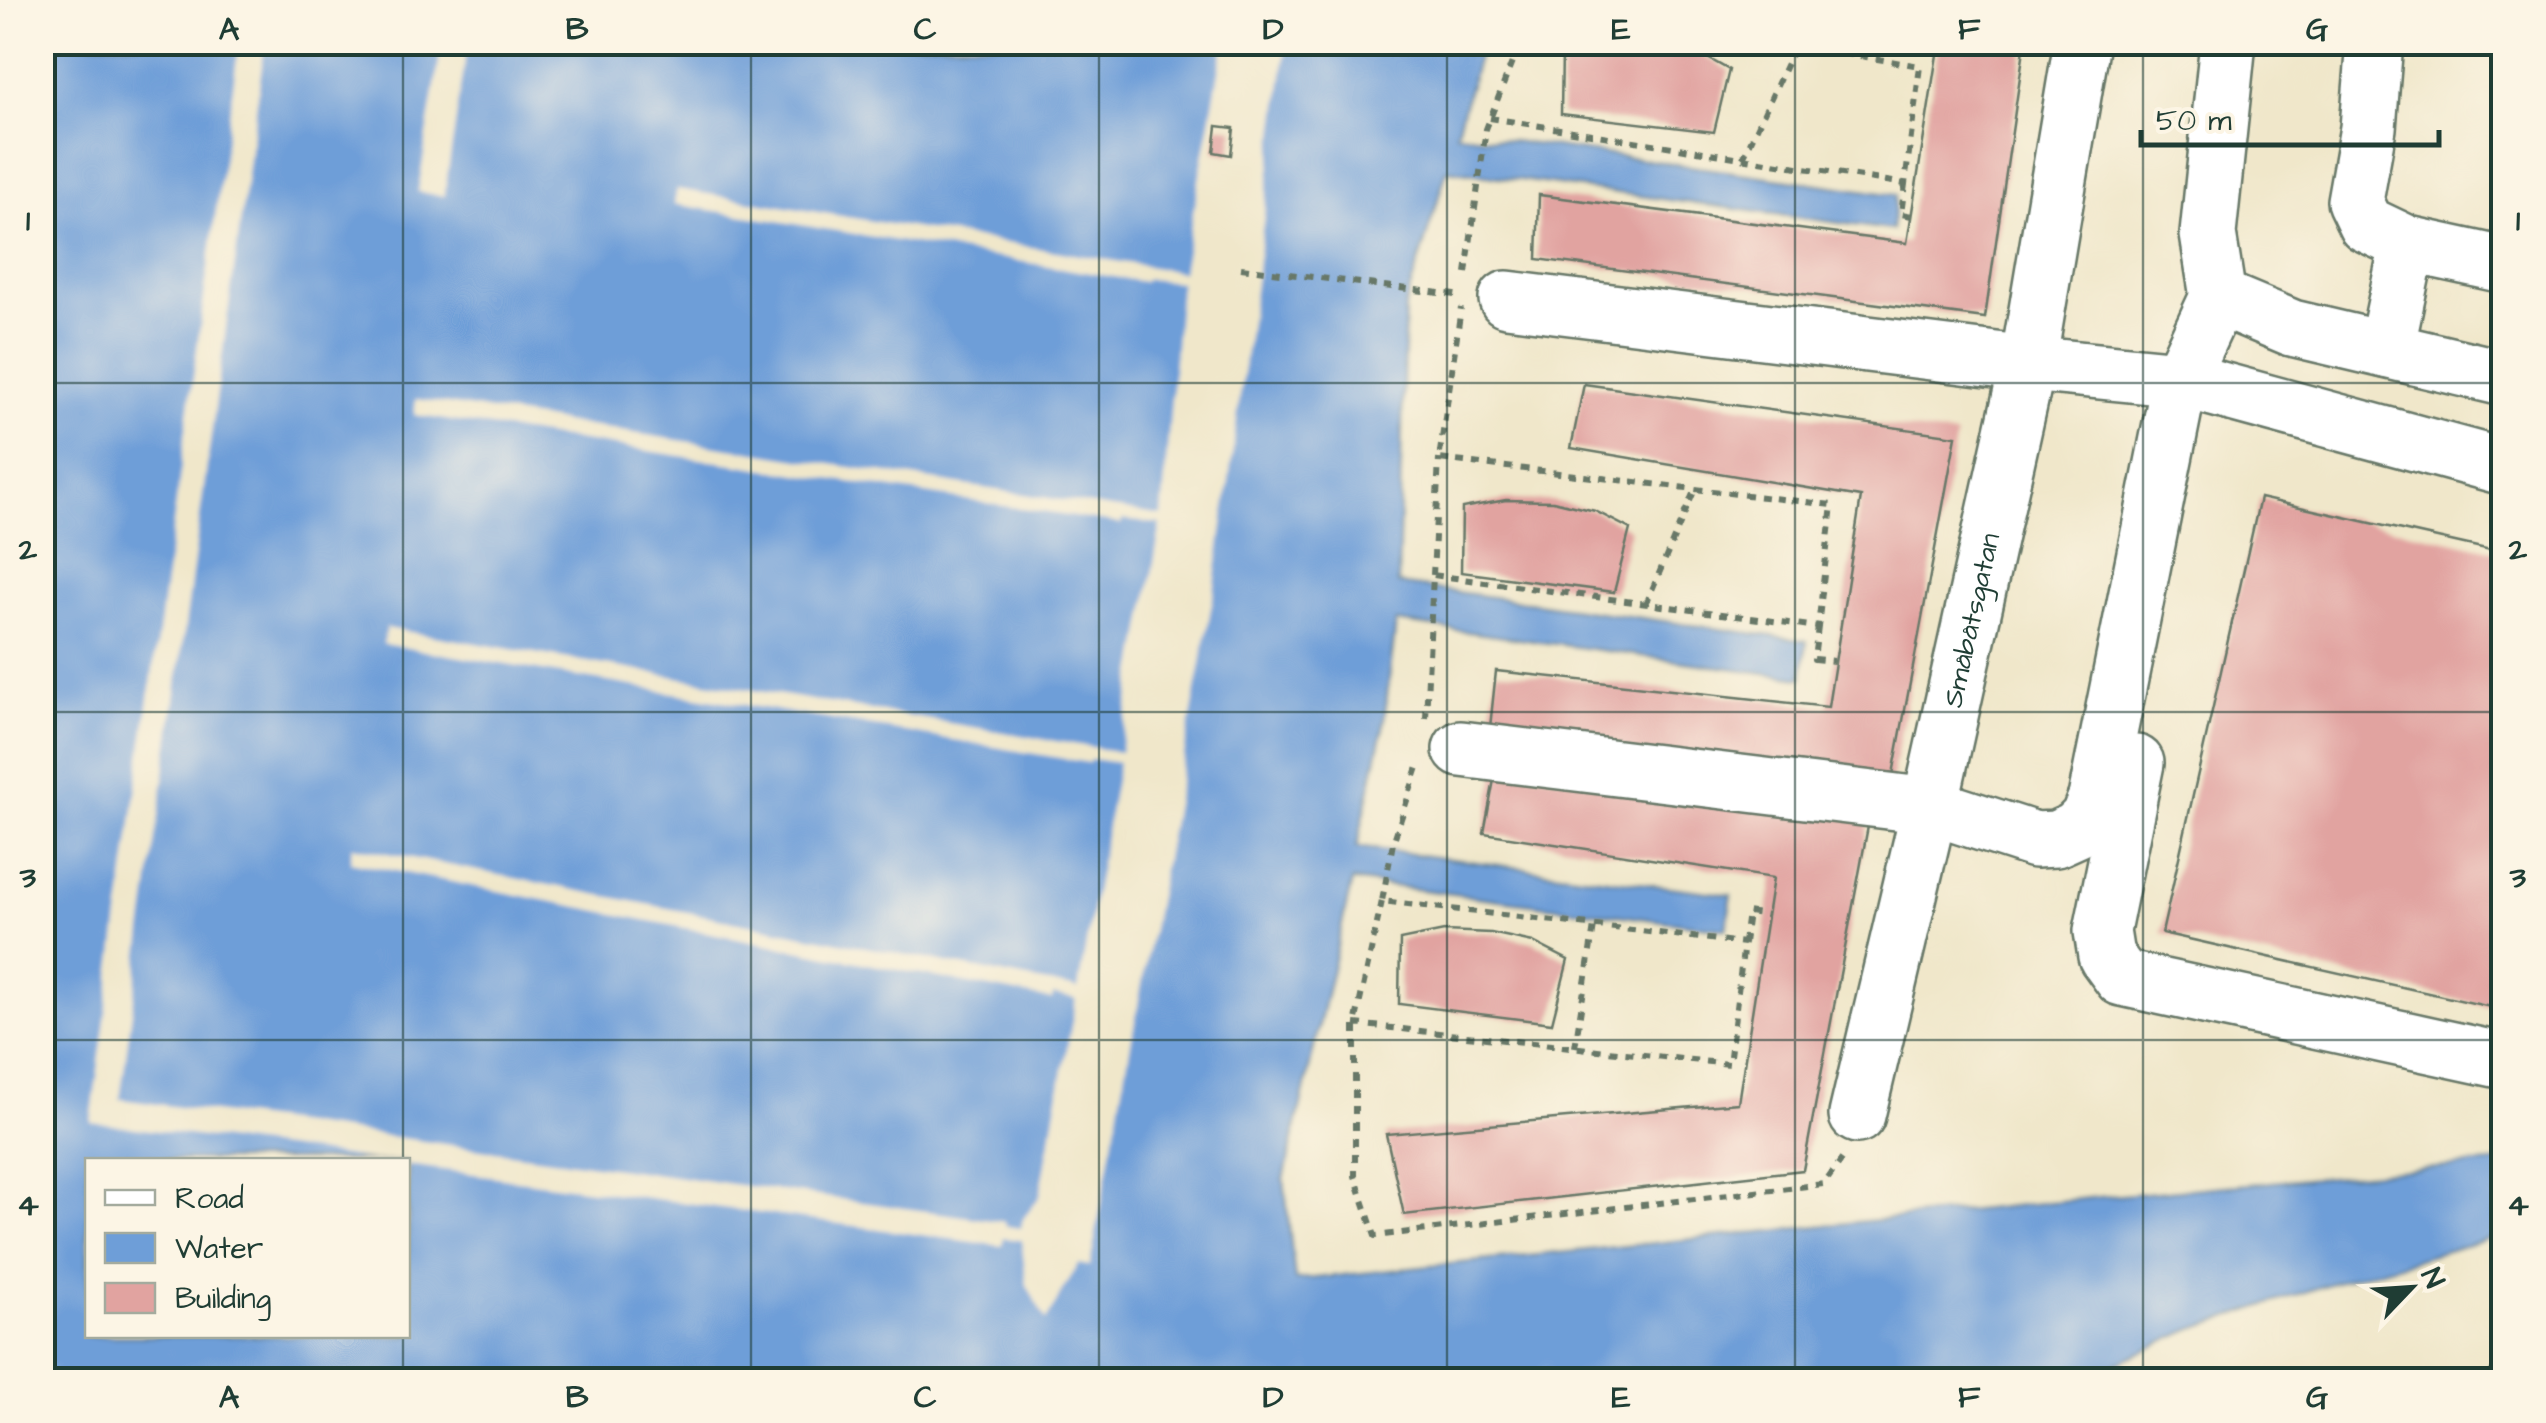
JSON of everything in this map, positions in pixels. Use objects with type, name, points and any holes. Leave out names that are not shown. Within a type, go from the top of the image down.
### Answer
[{"type":"street","name":"Småbåtsgatan","points":[[1857,1115],[2028,364],[2082,42]]},
{"type":"street","points":[[1461,749],[1930,806],[2035,840],[2056,839],[2076,830],[2088,818],[2096,798],[2218,297],[2208,234],[2228,42]]},
{"type":"street","points":[[2376,42],[2368,128],[2355,201],[2366,224],[2408,244],[2504,265]]},
{"type":"street","points":[[2386,350],[2408,244]]},
{"type":"street","points":[[1485,297],[2197,384],[2504,466]]},
{"type":"street","points":[[2218,297],[2292,328],[2504,378]]},
{"type":"street","points":[[2422,444],[2439,363]]},
{"type":"street","points":[[2197,384],[2102,931],[2106,956],[2122,978],[2504,1060]]},
{"type":"path","points":[[1430,633],[1439,459],[1485,297],[1479,186],[1486,129],[1520,42]]},
{"type":"path","points":[[1775,42],[1920,66],[1901,214],[1912,216]]},
{"type":"path","points":[[1743,158],[1795,46]]},
{"type":"path","points":[[1490,118],[1905,184]]},
{"type":"path","points":[[1241,268],[1485,297]]},
{"type":"path","points":[[1439,459],[1832,504],[1814,659],[1834,662]]},
{"type":"path","points":[[1646,604],[1695,489]]},
{"type":"path","points":[[1433,579],[1818,627]]},
{"type":"path","points":[[1393,843],[1355,1024],[1356,1176],[1374,1236],[1824,1184],[1847,1152],[1857,1115]]},
{"type":"path","points":[[1382,902],[1744,943]]},
{"type":"path","points":[[1355,1024],[1729,1064],[1748,912],[1767,915]]},
{"type":"path","points":[[1575,1047],[1594,926]]},
{"type":"water","points":[[42,43],[1482,43],[1456,133],[1896,195],[1892,230],[1447,170],[1405,306],[1398,584],[1807,641],[1802,678],[1396,622],[1383,729],[1357,847],[1732,895],[1726,929],[1352,881],[1284,1179],[1295,1280],[2100,1197],[2503,1162],[2503,1235],[2332,1283],[2188,1331],[2108,1367],[2039,1380],[43,1380]]},
{"type":"pier","points":[[239,43],[265,43],[120,1099],[1005,1222],[1005,1226],[1021,1228],[1040,1196],[1076,999],[1053,995],[1052,1000],[350,862],[352,846],[1078,989],[1118,763],[1091,759],[1089,763],[383,644],[386,628],[1120,752],[1161,524],[1122,520],[1121,524],[414,415],[416,399],[1162,516],[1180,282],[1144,282],[674,204],[677,189],[1182,272],[1224,45],[1207,43],[1287,43],[1214,592],[1090,1266],[1078,1264],[1046,1321],[1027,1285],[1021,1240],[1004,1238],[1002,1246],[410,1165],[410,1158],[359,1158],[91,1122]]},
{"type":"pier","points":[[442,43],[468,43],[444,196],[418,192]]},
{"type":"building","points":[[1599,42],[1653,42],[1695,51],[1729,70],[1714,132],[1561,114],[1562,50]]},
{"type":"building","points":[[1939,42],[2025,42],[1985,318],[1537,259],[1539,195],[1907,243]]},
{"type":"building","points":[[1217,126],[1234,128],[1231,155],[1214,152]]},
{"type":"building","points":[[1584,384],[1956,436],[1891,785],[1489,737],[1496,671],[1828,707],[1861,497],[1571,448]]},
{"type":"building","points":[[2260,498],[2504,553],[2504,1010],[2162,933]]},
{"type":"building","points":[[1506,500],[1553,501],[1595,511],[1630,529],[1614,592],[1461,572],[1462,508]]},
{"type":"building","points":[[1496,769],[1869,821],[1803,1170],[1404,1215],[1386,1134],[1738,1103],[1773,878],[1484,833]]},
{"type":"building","points":[[1444,931],[1491,933],[1533,942],[1568,960],[1552,1023],[1399,1004],[1400,940]]},
{"type":"building","points":[[2504,1351],[2504,1380],[2485,1380]]}]
